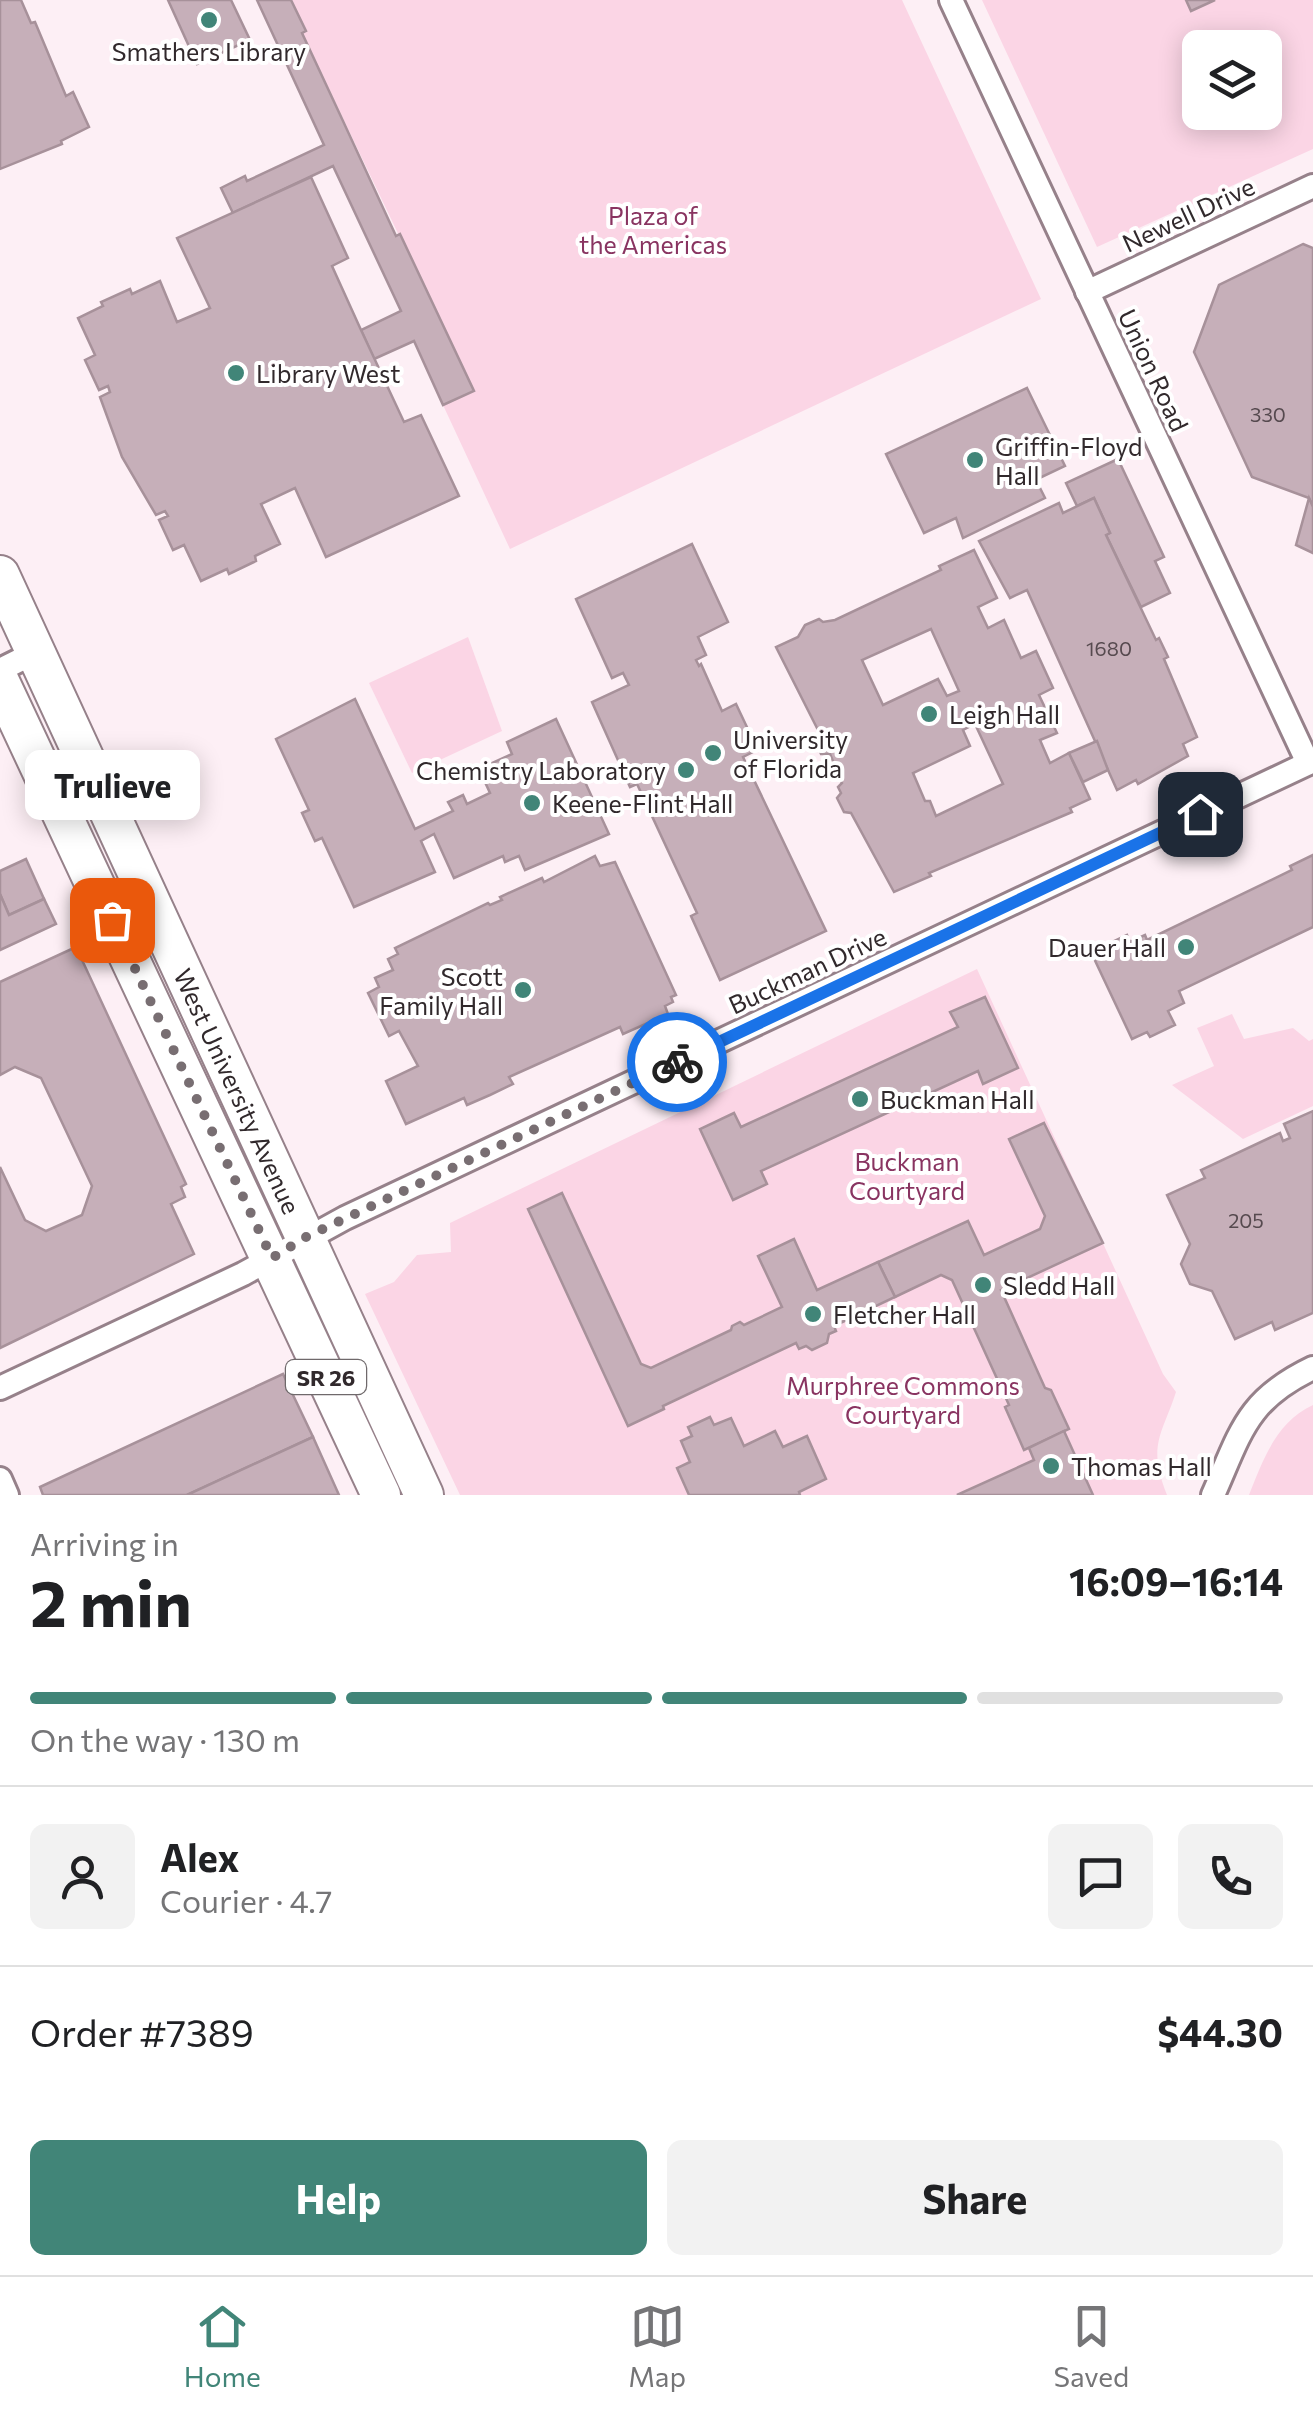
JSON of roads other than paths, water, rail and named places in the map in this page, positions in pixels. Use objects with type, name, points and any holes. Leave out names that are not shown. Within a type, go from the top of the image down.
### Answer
[{"type":"main road","name":"West University Avenue","points":[[0,575],[424,1495]]},
{"type":"main road","name":"West University Avenue","points":[[0,682],[381,1495]]},
{"type":"street","name":"Union Road","points":[[951,0],[1310,762]]},
{"type":"street","name":"Newell Drive","points":[[1087,292],[1313,186]]},
{"type":"street","points":[[0,670],[36,652]]},
{"type":"street","name":"Buckman Drive","points":[[0,1388],[272,1258],[306,1237],[1310,762]]},
{"type":"street","points":[[1213,1495],[1244,1423],[1255,1408],[1284,1383],[1313,1368]]},
{"type":"street","points":[[0,1479],[8,1495]]},
{"type":"place","name":"Smathers Library","points":[[209,20]]},
{"type":"place","name":"Library West","points":[[236,373]]},
{"type":"place","name":"Griffin-Floyd Hall","points":[[975,460]]},
{"type":"place","name":"Leigh Hall","points":[[929,714]]},
{"type":"place","name":"University of Florida","points":[[713,753]]},
{"type":"place","name":"Chemistry Laboratory","points":[[686,770]]},
{"type":"place","name":"Keene-Flint Hall","points":[[532,803]]},
{"type":"place","name":"Trulieve","points":[[112,920]]},
{"type":"place","name":"Dauer Hall","points":[[1186,947]]},
{"type":"place","name":"Scott Family Hall","points":[[523,990]]},
{"type":"place","name":"Buckman Hall","points":[[860,1099]]},
{"type":"place","name":"Sledd Hall","points":[[983,1285]]},
{"type":"place","name":"Fletcher Hall","points":[[813,1314]]},
{"type":"place","name":"Thomas Hall","points":[[1051,1466]]},
{"type":"park label","name":"Plaza of the Americas","points":[[653,230]]},
{"type":"park label","name":"Buckman Courtyard","points":[[907,1176]]},
{"type":"park label","name":"Murphree Commons Courtyard","points":[[903,1400]]}]
